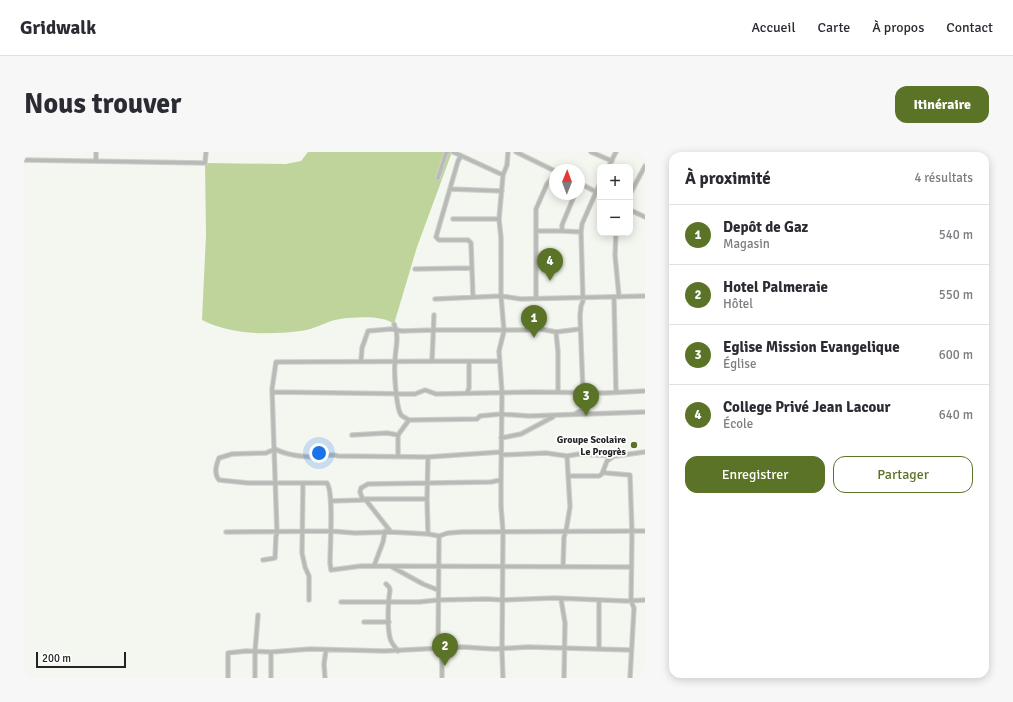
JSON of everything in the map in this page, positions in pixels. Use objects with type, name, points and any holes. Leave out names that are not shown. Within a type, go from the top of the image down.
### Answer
[{"type":"street","points":[[96,152],[96,161]]},
{"type":"street","points":[[24,160],[205,163],[206,152]]},
{"type":"street","points":[[438,178],[446,153],[448,152]]},
{"type":"street","points":[[453,152],[503,176]]},
{"type":"street","points":[[503,678],[503,532],[501,506],[502,393],[499,351],[504,331],[501,296],[501,238],[499,218],[503,176],[507,165],[508,152]]},
{"type":"street","points":[[516,152],[549,170]]},
{"type":"street","points":[[591,152],[612,161]]},
{"type":"street","points":[[610,164],[616,152]]},
{"type":"street","points":[[461,156],[458,161],[436,237],[439,240],[468,240],[471,243],[473,297]]},
{"type":"street","points":[[633,188],[645,166]]},
{"type":"street","points":[[536,297],[536,208],[549,181]]},
{"type":"street","points":[[575,414],[582,410],[581,398],[583,392],[580,329],[580,309],[583,297],[581,232],[582,224],[596,192],[585,187]]},
{"type":"street","points":[[450,189],[502,191]]},
{"type":"street","points":[[562,230],[562,225],[572,200]]},
{"type":"street","points":[[633,211],[645,217]]},
{"type":"street","points":[[453,219],[499,218]]},
{"type":"street","points":[[536,231],[562,230],[581,232]]},
{"type":"street","points":[[616,236],[616,391]]},
{"type":"street","points":[[415,269],[472,268]]},
{"type":"street","points":[[435,299],[501,296],[521,299],[536,297],[645,296]]},
{"type":"street","points":[[432,361],[434,315]]},
{"type":"street","points":[[394,324],[397,330],[394,361],[398,409],[402,416],[409,420],[477,419],[480,416],[502,414],[529,416],[645,412]]},
{"type":"street","points":[[361,361],[362,348],[368,331],[391,329],[402,331],[504,331],[541,329],[556,332],[580,329]]},
{"type":"street","points":[[556,332],[558,352],[558,392]]},
{"type":"street","points":[[467,393],[469,388],[469,361]]},
{"type":"street","points":[[263,560],[275,558],[277,533],[273,392],[276,362],[499,361]]},
{"type":"street","points":[[273,392],[415,394],[426,390],[436,394],[558,392],[605,393],[616,391],[645,391]]},
{"type":"street","points":[[501,438],[521,434],[549,418],[558,415]]},
{"type":"street","points":[[398,456],[398,435],[409,420]]},
{"type":"street","points":[[352,435],[387,432],[398,435]]},
{"type":"street","points":[[275,449],[290,455],[312,457],[322,457],[331,454],[338,456],[428,457],[546,453],[567,456],[579,454],[588,456],[615,456],[645,452]]},
{"type":"street","points":[[275,449],[266,454],[232,454],[219,458],[216,465],[216,474],[219,480],[248,483],[328,483],[331,501],[331,570],[361,566],[631,567]]},
{"type":"street","points":[[563,567],[564,537],[570,507],[567,456]]},
{"type":"street","points":[[569,476],[599,476],[602,474],[607,461],[615,456]]},
{"type":"street","points":[[428,457],[428,534]]},
{"type":"street","points":[[603,471],[606,473],[630,475],[632,532],[631,601],[634,608],[630,678]]},
{"type":"street","points":[[391,532],[364,500],[360,492],[361,488],[368,484],[491,482],[501,480]]},
{"type":"street","points":[[303,483],[302,553],[305,567],[309,576],[309,600]]},
{"type":"street","points":[[331,501],[427,499]]},
{"type":"street","points":[[226,532],[391,532],[439,536],[455,532],[645,532]]},
{"type":"street","points":[[374,566],[385,532]]},
{"type":"street","points":[[439,536],[438,600],[442,678]]},
{"type":"street","points":[[391,566],[423,584],[438,590]]},
{"type":"street","points":[[386,584],[390,590],[390,637],[398,651]]},
{"type":"street","points":[[341,602],[419,602],[488,599],[645,600]]},
{"type":"street","points":[[561,599],[565,623],[563,648],[564,678]]},
{"type":"street","points":[[599,600],[599,649]]},
{"type":"street","points":[[255,678],[255,652],[258,615]]},
{"type":"street","points":[[364,622],[389,622]]},
{"type":"street","points":[[228,678],[228,653],[246,651],[271,652],[310,649],[398,651],[468,647],[631,650]]},
{"type":"street","points":[[325,678],[324,664],[326,650]]},
{"type":"street","points":[[271,652],[271,678]]},
{"type":"green space","points":[[308,152],[452,152],[417,247],[394,324],[383,319],[368,317],[335,320],[305,330],[275,333],[250,333],[225,329],[202,320],[206,235],[205,163],[286,164],[301,161]]},
{"type":"place","name":"College Privé Jean Lacour","points":[[550,281]]},
{"type":"place","name":"Depôt de Gaz","points":[[534,338]]},
{"type":"place","name":"Eglise Mission Evangelique","points":[[586,416]]},
{"type":"place","name":"Groupe Scolaire Le Progrès","points":[[634,445]]},
{"type":"place","name":"Hotel Palmeraie","points":[[445,666]]}]
